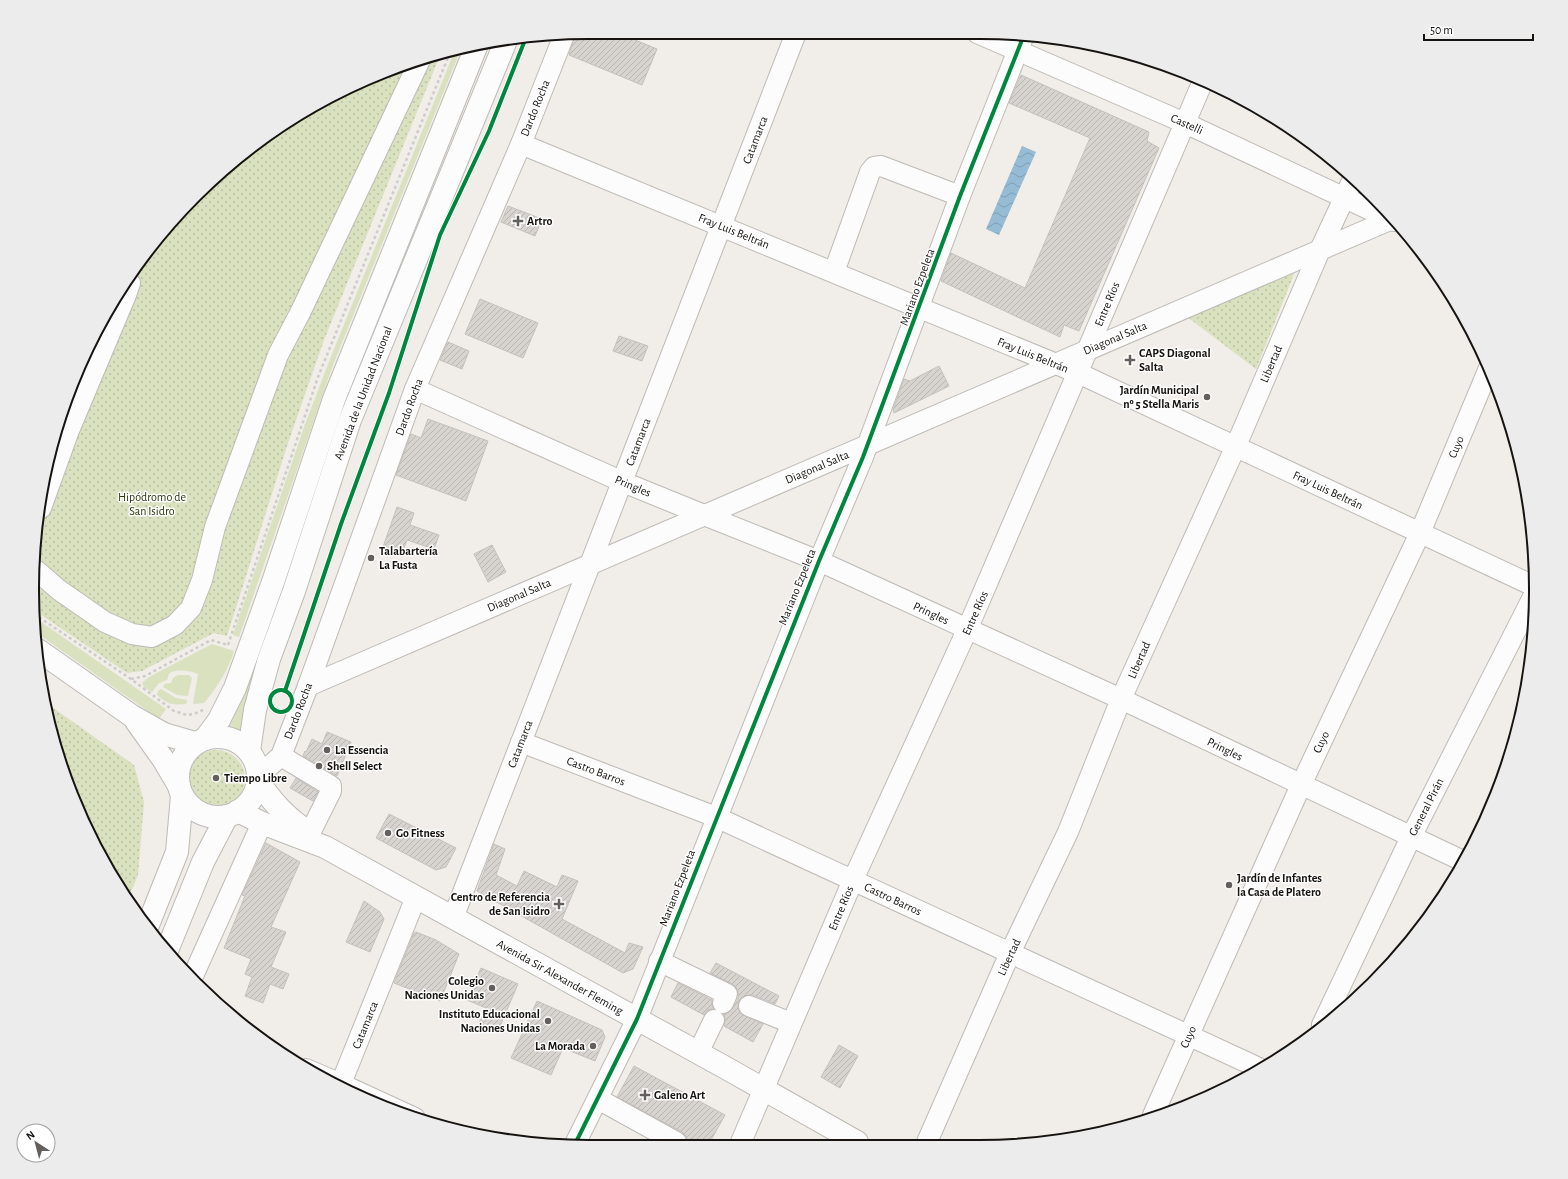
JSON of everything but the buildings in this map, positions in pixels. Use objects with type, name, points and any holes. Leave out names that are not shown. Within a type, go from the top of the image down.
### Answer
[{"type":"main road","name":"Avenida de la Unidad Nacional","points":[[249,751],[255,710],[269,659],[294,591],[350,420],[504,46]]},
{"type":"main road","name":"Avenida de la Unidad Nacional","points":[[200,741],[222,714],[235,688],[334,399],[474,52]]},
{"type":"main road","points":[[43,654],[132,716],[164,734],[200,741]]},
{"type":"main road","points":[[132,716],[163,759],[181,791],[191,807],[203,814],[217,817],[233,813],[249,802],[257,790],[257,767],[249,751],[239,743],[226,738],[213,737],[200,741],[186,753],[180,763],[178,774],[181,791],[177,852],[150,920]]},
{"type":"main road","name":"Avenida Sir Alexander Fleming","points":[[258,779],[271,800],[283,813],[318,840],[453,918],[852,1140]]},
{"type":"main road","points":[[169,944],[203,862],[233,813]]},
{"type":"main road","name":"Avenida Sir Alexander Fleming","points":[[233,813],[318,840]]},
{"type":"street","name":"Catamarca","points":[[453,918],[794,39]]},
{"type":"street","name":"Dardo Rocha","points":[[258,779],[282,756],[415,389],[521,144],[562,40]]},
{"type":"street","name":"Castelli","points":[[1012,40],[1022,42],[1186,123],[1382,215]]},
{"type":"street","name":"Mariano Ezpeleta","points":[[577,1140],[637,1019],[716,816],[819,560],[868,444],[920,308],[960,196],[1022,42]]},
{"type":"street","points":[[39,573],[59,590],[105,622],[132,634],[152,637],[175,625],[191,608],[202,580],[215,527],[278,355],[301,311],[416,67]]},
{"type":"street","name":"Entre Ríos","points":[[742,1140],[852,880],[968,630],[1201,86]]},
{"type":"street","name":"Fray Luis Beltrán","points":[[521,144],[1078,373],[1235,448],[1258,456],[1529,584]]},
{"type":"street","points":[[834,272],[870,172],[874,167],[881,166],[960,196]]},
{"type":"street","name":"Libertad","points":[[927,1140],[1010,953],[1068,832],[1121,699],[1235,448],[1320,250],[1350,184]]},
{"type":"street","name":"Diagonal Salta","points":[[308,686],[1387,222]]},
{"type":"street","points":[[50,484],[68,433],[126,293]]},
{"type":"street","name":"Cuyo","points":[[1154,1111],[1301,785],[1420,533],[1486,376]]},
{"type":"street","name":"Pringles","points":[[415,389],[623,482],[819,560],[968,630],[1121,699],[1458,859]]},
{"type":"street","name":"General Pirán","points":[[1327,1015],[1411,837],[1529,606]]},
{"type":"street","name":"Castro Barros","points":[[521,742],[716,816],[1254,1066]]},
{"type":"street","points":[[282,756],[331,786],[318,840]]},
{"type":"street","points":[[194,973],[262,823]]},
{"type":"street","name":"Catamarca","points":[[343,1081],[416,897]]},
{"type":"street","points":[[659,961],[733,1000],[791,1024]]},
{"type":"street","points":[[698,1053],[714,1020]]},
{"type":"street","points":[[598,1099],[672,1140]]},
{"type":"path","points":[[40,618],[131,679],[174,712],[187,715],[194,714],[208,707]]},
{"type":"path","points":[[131,679],[145,676],[211,640],[248,652]]},
{"type":"green space","points":[[458,55],[333,365],[239,637],[233,635],[304,427],[452,57]]},
{"type":"green space","name":"Hipódromo de San Isidro","points":[[438,61],[324,340],[287,446],[227,636],[214,633],[142,671],[127,673],[40,614],[40,553],[50,482],[68,413],[96,346],[113,314],[153,254],[200,200],[254,153],[314,113],[346,96],[379,81]]},
{"type":"green space","points":[[1296,269],[1256,369],[1186,316]]},
{"type":"green space","points":[[40,621],[166,709],[159,719],[41,636]]},
{"type":"green space","points":[[212,644],[234,651],[222,678],[204,703],[193,704],[198,674],[192,672],[171,672],[167,680],[159,683],[152,692],[144,687],[142,683],[149,677]]},
{"type":"green space","points":[[254,660],[262,663],[247,739],[218,729]]},
{"type":"green space","points":[[178,675],[189,675],[192,678],[188,696],[177,695],[163,687],[165,684],[171,683],[173,678]]},
{"type":"green space","points":[[161,689],[176,698],[187,700],[186,704],[167,703],[157,695],[158,691]]},
{"type":"green space","points":[[52,707],[134,765],[144,802],[138,875],[131,893],[113,865],[81,800],[68,766]]},
{"type":"green space","points":[[216,750],[227,752],[240,763],[243,768],[245,779],[243,790],[232,803],[227,806],[216,808],[205,806],[192,795],[189,790],[187,779],[189,768],[200,755],[205,752]]},
{"type":"water","points":[[1022,146],[1036,152],[999,235],[986,229]]},
{"type":"cycle path","points":[[577,1140],[637,1019],[819,561],[863,457],[960,196],[1022,41]]},
{"type":"cycle path","points":[[285,691],[341,524],[389,393],[440,235],[489,131],[524,43]]},
{"type":"cycle path","points":[[281,690],[289,693],[292,701],[289,709],[281,712],[273,709],[270,701],[273,693],[281,690]]},
{"type":"place","name":"Artro","points":[[518,221]]},
{"type":"place","name":"CAPS Diagonal Salta","points":[[1130,360]]},
{"type":"place","name":"Jardín Municipal nº 5 Stella Maris","points":[[1207,397]]},
{"type":"place","name":"Talabartería La Fusta","points":[[371,558]]},
{"type":"place","name":"La Essencia","points":[[327,750]]},
{"type":"place","name":"Shell Select","points":[[319,766]]},
{"type":"place","name":"Tiempo Libre","points":[[216,778]]},
{"type":"place","name":"Go Fitness","points":[[388,833]]},
{"type":"place","name":"Jardín de Infantes la Casa de Platero","points":[[1229,885]]},
{"type":"place","name":"Centro de Referencia de San Isidro","points":[[559,904]]},
{"type":"place","name":"Colegio Naciones Unidas","points":[[492,988]]},
{"type":"place","name":"Instituto Educacional Naciones Unidas","points":[[548,1021]]},
{"type":"place","name":"La Morada","points":[[593,1046]]},
{"type":"place","name":"Galeno Art","points":[[645,1095]]}]
